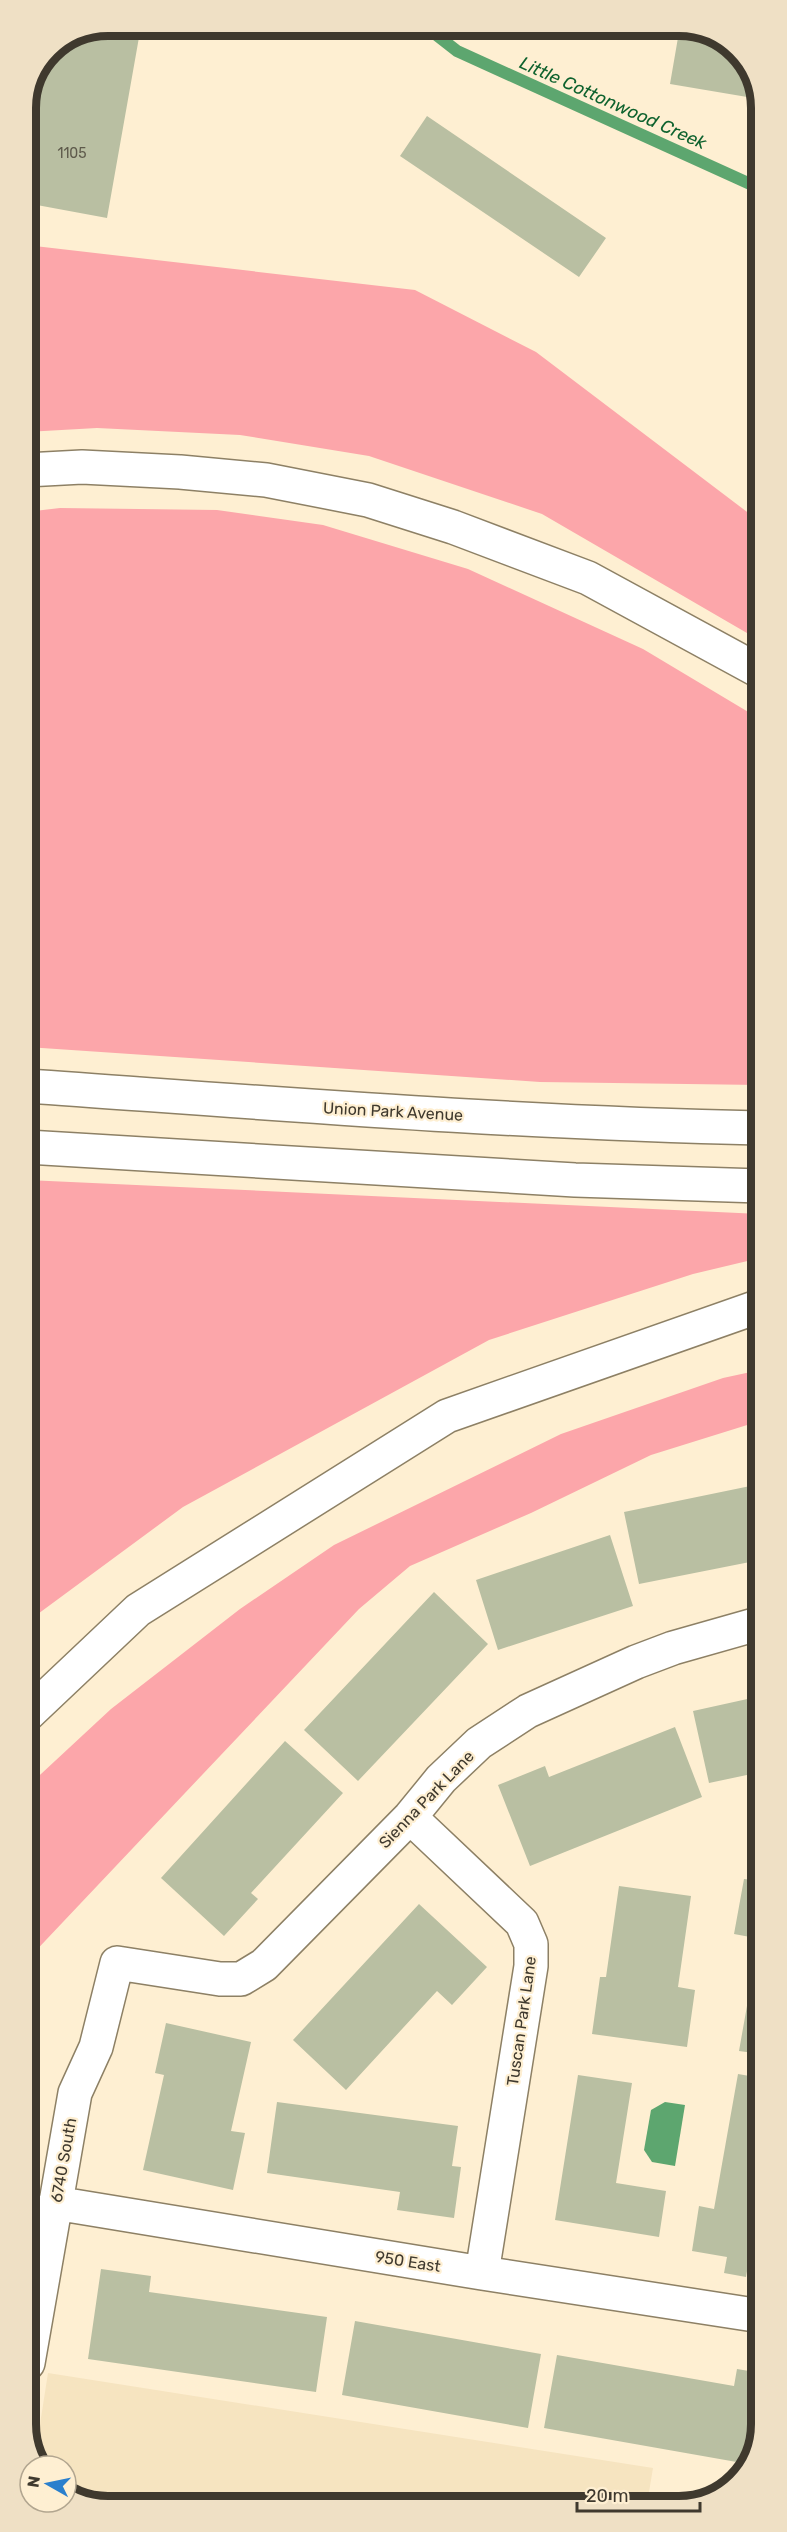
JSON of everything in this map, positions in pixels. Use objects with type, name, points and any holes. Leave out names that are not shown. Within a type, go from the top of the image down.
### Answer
[{"type":"main road","points":[[36,469],[82,467],[180,472],[266,480],[368,500],[453,527],[588,578],[751,668]]},
{"type":"main road","name":"Union Park Avenue","points":[[36,1087],[396,1112],[658,1126],[751,1128]]},
{"type":"main road","points":[[36,1148],[575,1180],[751,1186]]},
{"type":"main road","points":[[36,1706],[138,1610],[447,1416],[751,1309]]},
{"type":"main road","name":"Sienna Park Lane","points":[[117,1964],[220,1979],[241,1979],[264,1965],[410,1817],[441,1779],[479,1743],[528,1711],[636,1662],[673,1648],[751,1626]]},
{"type":"main road","name":"Tuscan Park Lane","points":[[410,1817],[522,1923],[531,1944],[531,1966],[482,2273]]},
{"type":"main road","name":"6740 South","points":[[36,2316],[75,2093],[96,2047],[117,1964]]},
{"type":"main road","name":"950 East","points":[[55,2203],[751,2314]]},
{"type":"shaded area","points":[[36,246],[415,290],[536,352],[751,515],[751,635],[542,514],[369,456],[240,435],[97,428],[36,431]]},
{"type":"shaded area","points":[[60,508],[217,510],[323,525],[468,569],[643,649],[751,714],[751,1085],[540,1082],[36,1048],[36,511]]},
{"type":"shaded area","points":[[36,1180],[751,1214],[751,1260],[693,1274],[489,1340],[183,1507],[36,1615]]},
{"type":"shaded area","points":[[751,1372],[751,1424],[651,1455],[531,1513],[410,1566],[359,1609],[36,1951],[36,1779],[111,1709],[240,1609],[334,1545],[561,1434],[723,1378]]},
{"type":"shaded area","points":[[665,2102],[685,2105],[675,2166],[652,2162],[644,2150],[651,2110]]},
{"type":"shaded area","points":[[48,2373],[653,2468],[648,2496],[103,2496],[78,2490],[78,2454],[42,2454],[38,2443]]},
{"type":"building","points":[[139,36],[107,218],[36,205],[37,94],[48,68],[57,57],[80,41],[94,37]]},
{"type":"building","points":[[678,36],[698,38],[719,48],[733,60],[744,76],[750,97],[670,84]]},
{"type":"building","points":[[427,116],[606,238],[579,277],[400,156]]},
{"type":"building","points":[[751,1486],[751,1562],[639,1584],[624,1512]]},
{"type":"building","points":[[610,1535],[633,1606],[498,1650],[476,1580]]},
{"type":"building","points":[[434,1592],[488,1644],[358,1781],[304,1730]]},
{"type":"building","points":[[751,1698],[751,1774],[709,1783],[693,1711]]},
{"type":"building","points":[[675,1727],[702,1797],[530,1866],[498,1785],[545,1766],[549,1777]]},
{"type":"building","points":[[285,1741],[343,1793],[251,1893],[258,1899],[224,1936],[161,1878]]},
{"type":"building","points":[[744,1879],[751,1880],[751,1937],[734,1934]]},
{"type":"building","points":[[619,1886],[691,1896],[678,1987],[695,1990],[687,2047],[592,2034],[600,1977],[606,1977]]},
{"type":"building","points":[[419,1904],[487,1967],[452,2005],[437,1991],[346,2090],[293,2040]]},
{"type":"building","points":[[751,1983],[751,2053],[739,2051]]},
{"type":"building","points":[[166,2023],[251,2042],[231,2131],[245,2133],[233,2190],[143,2170],[164,2075],[155,2073]]},
{"type":"building","points":[[738,2074],[751,2076],[751,2266],[748,2265],[746,2277],[724,2273],[727,2257],[692,2251],[699,2206],[714,2209]]},
{"type":"building","points":[[578,2075],[632,2083],[616,2183],[666,2191],[659,2237],[555,2220]]},
{"type":"building","points":[[277,2102],[458,2126],[452,2166],[461,2167],[454,2218],[397,2210],[400,2192],[267,2173]]},
{"type":"building","points":[[101,2269],[151,2276],[149,2292],[327,2317],[316,2392],[88,2359]]},
{"type":"building","points":[[355,2321],[541,2354],[528,2428],[342,2395]]},
{"type":"building","points":[[557,2355],[734,2386],[737,2369],[751,2371],[750,2438],[740,2463],[544,2428]]},
{"type":"waterway","name":"Little Cottonwood Creek","points":[[438,36],[457,51],[751,184]]}]
